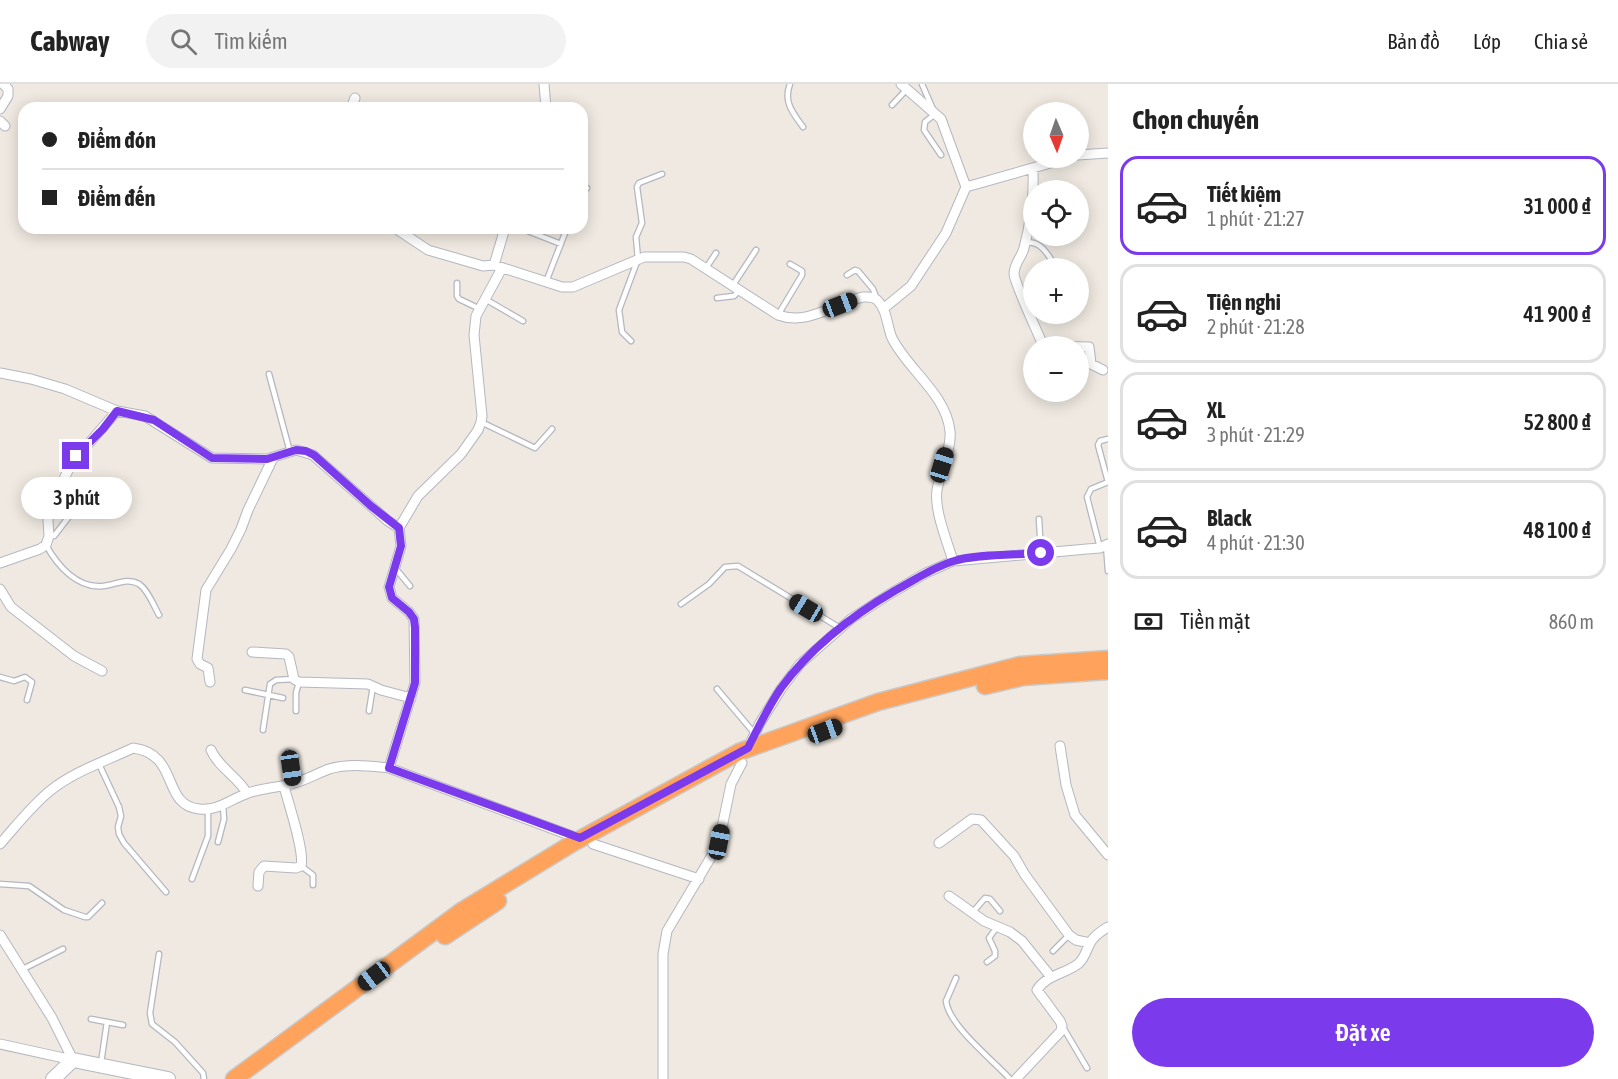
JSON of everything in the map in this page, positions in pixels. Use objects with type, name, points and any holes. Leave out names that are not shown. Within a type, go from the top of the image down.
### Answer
[{"type":"highway","points":[[858,714],[878,702],[1020,665],[1108,659]]},
{"type":"highway","points":[[234,1079],[586,841],[748,748],[858,714],[880,712],[1023,676],[1108,671]]},
{"type":"highway","points":[[247,1079],[341,1006]]},
{"type":"street","points":[[0,109],[8,96],[8,89],[3,84]]},
{"type":"street","points":[[544,84],[546,102]]},
{"type":"street","points":[[883,309],[910,286],[946,233],[966,187],[945,127],[935,114],[904,87]]},
{"type":"street","points":[[353,102],[355,98]]},
{"type":"street","points":[[1089,154],[1108,153]]},
{"type":"street","points":[[966,187],[1033,168],[1033,180]]},
{"type":"street","points":[[404,234],[428,250],[483,266],[498,267],[562,287],[573,287],[629,265],[638,259],[684,257],[706,268],[778,315],[796,319],[809,317],[855,299],[872,297],[883,309],[892,338],[947,417],[950,440],[937,492],[937,503],[953,561]]},
{"type":"street","points":[[389,768],[415,683],[414,619],[390,595],[389,584],[401,546],[399,528],[418,496],[461,454],[481,422],[474,324],[498,267],[504,234]]},
{"type":"street","points":[[1023,293],[1014,272],[1024,246]]},
{"type":"street","points":[[1036,324],[1042,343],[1054,346],[1089,346],[1091,364],[1103,370]]},
{"type":"street","points":[[0,373],[32,379],[65,389],[117,411],[154,420],[212,458],[273,458],[290,452],[306,451],[314,455],[399,528]]},
{"type":"street","points":[[0,563],[40,549],[47,540],[50,511],[71,464],[117,411]]},
{"type":"street","points":[[210,682],[208,668],[200,664],[197,659],[206,590],[231,549],[273,458]]},
{"type":"street","points":[[663,1079],[663,954],[667,931],[719,842],[731,784],[748,748],[781,689],[800,664],[840,628],[888,595],[926,573],[953,561],[1105,545]]},
{"type":"street","points":[[0,589],[11,606],[47,635],[74,656],[102,671]]},
{"type":"street","points":[[252,652],[286,654],[296,680],[363,683],[411,698]]},
{"type":"street","points":[[1060,746],[1066,785],[1075,815],[1108,855]]},
{"type":"street","points":[[0,844],[39,800],[52,789],[70,777],[133,748],[144,749],[161,761],[178,798],[187,806],[208,810],[223,806],[247,793],[288,785],[332,768],[349,765],[389,768],[586,841],[699,879]]},
{"type":"street","points":[[211,750],[214,758],[238,780],[247,793]]},
{"type":"street","points":[[258,886],[259,872],[264,866],[296,867],[301,866],[303,862],[288,785]]},
{"type":"street","points":[[939,843],[972,819],[981,820],[1011,852],[1069,935],[1076,940],[1090,943]]},
{"type":"street","points":[[949,896],[972,913],[1023,941],[1051,977]]},
{"type":"street","points":[[1016,1079],[1061,1031],[1060,1021],[1037,990],[1038,987],[1051,977],[1071,969],[1080,962],[1096,935],[1108,927]]},
{"type":"street","points":[[0,934],[52,1018],[73,1060]]},
{"type":"street","points":[[0,1044],[168,1079]]},
{"type":"street","points":[[53,1079],[73,1060]]},
{"type":"lane","points":[[790,84],[787,101],[789,109],[802,127]]},
{"type":"lane","points":[[922,84],[935,114],[925,122],[924,126],[941,155]]},
{"type":"lane","points":[[892,105],[904,87]]},
{"type":"lane","points":[[631,341],[622,332],[619,310],[638,259],[636,237],[642,223],[637,187],[639,183],[662,174]]},
{"type":"lane","points":[[535,234],[561,244]]},
{"type":"lane","points":[[546,282],[565,234]]},
{"type":"lane","points":[[1038,246],[1050,258]]},
{"type":"lane","points":[[717,297],[734,296],[756,250]]},
{"type":"lane","points":[[706,268],[716,253]]},
{"type":"lane","points":[[778,315],[802,274],[802,271],[790,264]]},
{"type":"lane","points":[[847,275],[855,270],[858,271],[873,289],[877,300]]},
{"type":"lane","points":[[457,283],[459,299],[480,309]]},
{"type":"lane","points":[[485,299],[523,321]]},
{"type":"lane","points":[[269,374],[290,452]]},
{"type":"lane","points":[[481,422],[535,448],[552,429]]},
{"type":"lane","points":[[1108,438],[1100,441],[1098,445],[1108,482],[1091,489],[1087,497],[1105,545],[1108,571]]},
{"type":"lane","points":[[86,501],[70,514],[54,536],[47,540],[52,556],[70,576],[96,586],[120,582],[137,583],[144,588],[159,615]]},
{"type":"lane","points":[[1039,519],[1041,553]]},
{"type":"lane","points":[[681,604],[709,584],[725,567],[738,566],[840,628]]},
{"type":"lane","points":[[394,567],[410,586]]},
{"type":"lane","points":[[0,677],[14,681],[25,677],[30,679],[32,682],[27,700]]},
{"type":"lane","points":[[263,730],[270,684],[273,681],[296,680],[296,711]]},
{"type":"lane","points":[[369,711],[373,686]]},
{"type":"lane","points":[[717,689],[748,748]]},
{"type":"lane","points":[[245,690],[283,698]]},
{"type":"lane","points":[[288,752],[288,785]]},
{"type":"lane","points":[[99,764],[121,812],[119,834],[166,892]]},
{"type":"lane","points":[[218,842],[224,819],[223,806]]},
{"type":"lane","points":[[192,879],[208,836],[208,810]]},
{"type":"lane","points":[[301,866],[313,875],[313,885]]},
{"type":"lane","points":[[0,884],[29,886],[64,910],[85,918],[102,903]]},
{"type":"lane","points":[[972,913],[986,898],[990,898],[1000,911]]},
{"type":"lane","points":[[987,962],[995,956],[989,938],[997,927]]},
{"type":"lane","points":[[1053,951],[1069,935]]},
{"type":"lane","points":[[21,970],[63,948]]},
{"type":"lane","points":[[159,954],[150,1013],[152,1024],[175,1042],[203,1073],[204,1079]]},
{"type":"lane","points":[[956,978],[946,1001],[951,1016],[969,1038],[1011,1079]]},
{"type":"lane","points":[[91,1018],[123,1024]]},
{"type":"lane","points":[[101,1065],[107,1022]]},
{"type":"lane","points":[[1062,1026],[1087,1068]]},
{"type":"route","points":[[76,456],[117,411],[154,420],[212,458],[267,459],[296,450],[314,455],[399,528],[402,541],[389,587],[392,598],[414,619],[415,683],[389,768],[580,838],[748,748],[781,689],[800,664],[852,619],[888,595],[926,573],[953,561],[1041,553]]}]
